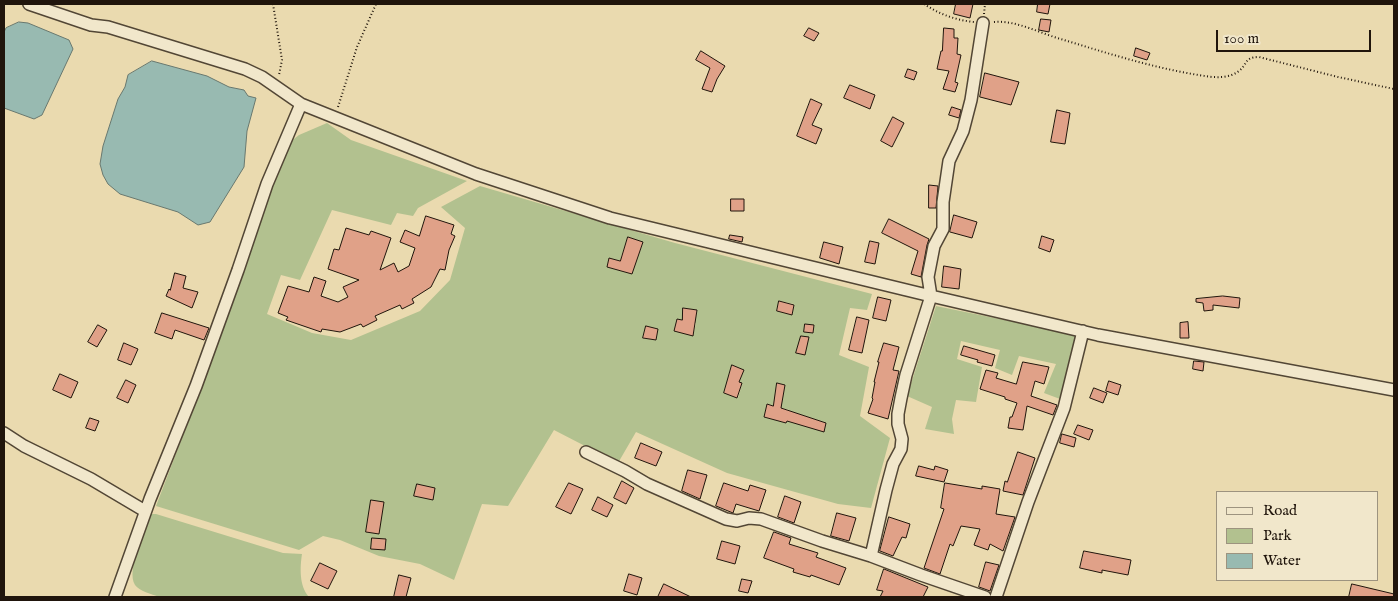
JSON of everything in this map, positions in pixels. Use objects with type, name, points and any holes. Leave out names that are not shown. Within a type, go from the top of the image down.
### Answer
[{"type":"street","points":[[29,4],[91,25],[108,27],[245,69],[262,77],[301,104],[476,174],[610,218],[1083,331],[1394,390]]},
{"type":"street","points":[[871,556],[893,464],[901,449],[902,439],[898,424],[898,414],[906,375],[931,296],[928,277],[934,246],[943,229],[943,202],[949,161],[963,131],[971,100],[983,23]]},
{"type":"street","points":[[115,597],[145,511],[196,386],[267,184],[301,104]]},
{"type":"street","points":[[996,597],[1028,502],[1064,408],[1083,331]]},
{"type":"street","points":[[4,434],[91,479],[145,511]]},
{"type":"street","points":[[586,452],[625,470],[646,484],[726,519],[738,521],[749,518],[761,519],[871,556],[921,576],[952,592],[985,597]]},
{"type":"path","points":[[273,4],[282,60],[279,76]]},
{"type":"path","points":[[346,122],[336,112],[357,47],[376,4]]},
{"type":"path","points":[[924,4],[937,13],[960,21],[983,23],[1006,21],[1062,40],[1157,67],[1208,76],[1232,75],[1240,70],[1246,60],[1259,57],[1338,77],[1394,88]]},
{"type":"path","points":[[983,23],[986,4]]},
{"type":"green space","points":[[327,123],[351,140],[467,181],[418,208],[413,216],[397,213],[391,225],[332,210],[300,280],[281,275],[267,314],[312,333],[351,340],[420,311],[450,280],[465,228],[441,207],[480,186],[675,243],[872,294],[867,310],[850,308],[839,355],[869,367],[860,416],[890,438],[871,508],[838,504],[727,473],[636,432],[618,463],[554,430],[508,506],[482,504],[454,580],[420,564],[379,556],[340,540],[323,536],[299,550],[156,506],[216,349],[270,191],[290,142],[299,135]],"holes":[[[628,237],[643,243],[636,262],[621,257]],[[609,258],[634,265],[632,274],[607,267]],[[779,301],[794,304],[792,315],[777,311]],[[683,308],[697,310],[696,317],[682,315]],[[677,319],[696,323],[693,335],[674,331]],[[646,327],[658,329],[656,340],[643,338]],[[732,366],[744,370],[740,379],[729,374]],[[729,379],[742,384],[738,398],[724,393]],[[777,383],[785,385],[783,396],[775,395]],[[767,404],[789,410],[786,423],[764,417]],[[804,416],[826,423],[823,432]]]},
{"type":"green space","points":[[936,306],[1078,335],[1060,399],[1044,393],[1056,364],[1019,356],[1012,375],[995,368],[1000,350],[961,341],[957,359],[982,367],[976,402],[956,400],[952,419],[954,434],[925,429],[932,407],[907,396]]},
{"type":"green space","points":[[151,514],[283,553],[302,554],[302,582],[309,597],[159,597],[143,591],[135,585],[133,579],[134,560]]},
{"type":"water","points":[[19,22],[28,23],[69,40],[73,49],[42,115],[34,119],[4,108],[4,32],[6,28]]},
{"type":"water","points":[[152,61],[207,76],[229,87],[244,90],[248,96],[256,98],[247,131],[244,167],[210,222],[198,225],[178,212],[120,194],[108,184],[103,175],[100,164],[103,146],[128,75]]},
{"type":"building","points":[[956,4],[973,4],[970,18],[954,14]]},
{"type":"building","points":[[1038,4],[1050,4],[1048,14],[1037,12]]},
{"type":"building","points":[[1041,19],[1051,20],[1049,32],[1039,30]]},
{"type":"building","points":[[809,28],[819,33],[814,41],[804,36]]},
{"type":"building","points":[[944,28],[954,29],[954,38],[958,38],[957,54],[961,55],[955,82],[958,83],[955,92],[943,89],[949,71],[937,69],[942,51]]},
{"type":"building","points":[[1136,48],[1150,53],[1147,60],[1134,56]]},
{"type":"building","points":[[701,51],[725,66],[712,92],[702,89],[710,68],[696,60]]},
{"type":"building","points":[[908,69],[917,72],[914,80],[905,77]]},
{"type":"building","points":[[985,73],[1019,82],[1011,105],[980,97]]},
{"type":"building","points":[[850,85],[875,95],[870,109],[844,98]]},
{"type":"building","points":[[811,99],[822,104],[812,125],[822,129],[816,144],[797,136]]},
{"type":"building","points":[[952,107],[961,110],[959,118],[949,115]]},
{"type":"building","points":[[1057,110],[1070,113],[1065,144],[1051,142]]},
{"type":"building","points":[[893,117],[904,123],[892,147],[881,141]]},
{"type":"building","points":[[929,185],[938,186],[936,208],[929,208]]},
{"type":"building","points":[[731,199],[744,199],[744,211],[731,211]]},
{"type":"building","points":[[954,215],[977,222],[972,238],[950,232]]},
{"type":"building","points":[[426,216],[454,225],[451,234],[455,236],[449,250],[445,270],[440,269],[431,287],[412,299],[414,303],[402,309],[400,305],[375,316],[377,320],[363,327],[361,324],[340,332],[322,329],[321,332],[286,320],[288,317],[278,313],[288,286],[309,292],[314,277],[326,281],[321,296],[338,302],[348,297],[343,287],[359,280],[328,269],[334,249],[339,250],[346,228],[369,235],[371,231],[391,238],[380,270],[394,263],[398,272],[409,266],[415,248],[400,242],[405,230],[419,236]]},
{"type":"building","points":[[889,219],[929,239],[921,277],[911,274],[918,251],[882,233]]},
{"type":"building","points":[[730,235],[743,237],[742,242],[729,239]]},
{"type":"building","points":[[1042,236],[1054,240],[1050,252],[1039,248]]},
{"type":"building","points":[[628,237],[643,242],[632,274],[607,267],[609,258],[620,261]]},
{"type":"building","points":[[870,241],[879,243],[875,264],[865,262]]},
{"type":"building","points":[[824,242],[843,247],[839,264],[820,258]]},
{"type":"building","points":[[944,266],[961,269],[959,289],[942,287]]},
{"type":"building","points":[[175,273],[186,276],[183,288],[198,292],[192,308],[166,296],[170,290]]},
{"type":"building","points":[[1223,296],[1240,298],[1239,308],[1213,305],[1213,310],[1204,311],[1203,303],[1196,302],[1196,299]]},
{"type":"building","points":[[878,297],[891,300],[886,321],[873,318]]},
{"type":"building","points":[[779,301],[794,305],[792,315],[777,311]]},
{"type":"building","points":[[683,308],[697,310],[693,336],[674,331],[677,319],[682,320]]},
{"type":"building","points":[[162,313],[209,328],[204,340],[175,330],[172,339],[155,333]]},
{"type":"building","points":[[857,317],[869,320],[862,353],[849,350]]},
{"type":"building","points":[[1188,322],[1189,338],[1180,338],[1180,323]]},
{"type":"building","points":[[805,324],[814,325],[813,333],[804,332]]},
{"type":"building","points":[[98,325],[107,330],[97,347],[88,342]]},
{"type":"building","points":[[646,326],[658,329],[656,340],[643,338]]},
{"type":"building","points":[[801,336],[809,337],[805,355],[796,353]]},
{"type":"building","points":[[124,343],[138,349],[131,365],[118,360]]},
{"type":"building","points":[[884,343],[899,347],[893,370],[899,371],[888,419],[868,413],[873,399],[874,382]]},
{"type":"building","points":[[964,346],[995,355],[992,366],[961,355]]},
{"type":"building","points":[[1194,361],[1204,362],[1203,371],[1193,369]]},
{"type":"building","points":[[1023,362],[1049,367],[1044,384],[1035,381],[1031,396],[1057,405],[1053,415],[1027,406],[1023,430],[1008,428],[1010,417],[1012,417],[1017,403],[980,389],[986,370],[998,373],[996,378],[1016,384]]},
{"type":"building","points":[[732,365],[744,370],[739,382],[742,383],[737,398],[724,393]]},
{"type":"building","points":[[60,374],[78,382],[71,398],[53,390]]},
{"type":"building","points":[[126,380],[136,385],[128,403],[117,398]]},
{"type":"building","points":[[1109,381],[1121,385],[1118,395],[1106,391]]},
{"type":"building","points":[[777,383],[785,385],[781,408],[826,423],[824,432],[787,421],[786,423],[764,417],[767,404],[773,406]]},
{"type":"building","points":[[1094,388],[1107,393],[1103,403],[1090,398]]},
{"type":"building","points":[[90,418],[99,421],[95,431],[86,428]]},
{"type":"building","points":[[1078,425],[1093,430],[1089,440],[1074,434]]},
{"type":"building","points":[[1062,434],[1076,438],[1074,447],[1060,443]]},
{"type":"building","points":[[641,443],[662,452],[656,466],[635,458]]},
{"type":"building","points":[[1018,452],[1035,458],[1023,495],[1003,491],[1005,481],[1007,482]]},
{"type":"building","points":[[919,466],[934,470],[935,466],[948,470],[944,482],[916,476]]},
{"type":"building","points":[[688,470],[707,475],[700,499],[682,491]]},
{"type":"building","points":[[622,481],[634,488],[626,504],[614,498]]},
{"type":"building","points":[[569,483],[583,489],[571,514],[556,507]]},
{"type":"building","points":[[724,483],[748,491],[750,485],[766,490],[759,511],[736,504],[733,513],[716,506]]},
{"type":"building","points":[[945,483],[982,489],[982,486],[1000,489],[996,514],[1015,517],[1003,551],[990,544],[988,550],[974,545],[980,529],[961,526],[953,546],[950,544],[940,574],[924,568],[944,509],[941,508]]},
{"type":"building","points":[[417,484],[435,488],[433,500],[414,496]]},
{"type":"building","points":[[785,496],[801,502],[794,523],[778,517]]},
{"type":"building","points":[[598,497],[613,505],[607,517],[592,510]]},
{"type":"building","points":[[371,500],[384,502],[379,534],[366,532]]},
{"type":"building","points":[[837,513],[856,518],[849,541],[831,536]]},
{"type":"building","points":[[889,517],[910,524],[906,538],[902,537],[893,556],[880,551]]},
{"type":"building","points":[[774,532],[791,538],[789,544],[818,553],[816,557],[846,568],[839,585],[811,575],[810,577],[793,572],[794,569],[764,558]]},
{"type":"building","points":[[372,538],[386,539],[385,550],[371,549]]},
{"type":"building","points":[[722,541],[740,546],[735,564],[717,559]]},
{"type":"building","points":[[1084,551],[1131,560],[1128,575],[1102,570],[1102,573],[1080,568]]},
{"type":"building","points":[[986,562],[999,565],[990,591],[979,587]]},
{"type":"building","points":[[320,563],[337,571],[328,589],[311,581]]},
{"type":"building","points":[[884,569],[928,587],[923,597],[880,597],[883,591],[877,590]]},
{"type":"building","points":[[629,574],[642,578],[637,595],[624,591]]},
{"type":"building","points":[[399,575],[411,578],[406,597],[394,597]]},
{"type":"building","points":[[742,579],[752,581],[748,593],[739,591]]},
{"type":"building","points":[[664,584],[691,597],[658,597]]},
{"type":"building","points":[[1352,584],[1394,594],[1393,597],[1349,597]]}]
